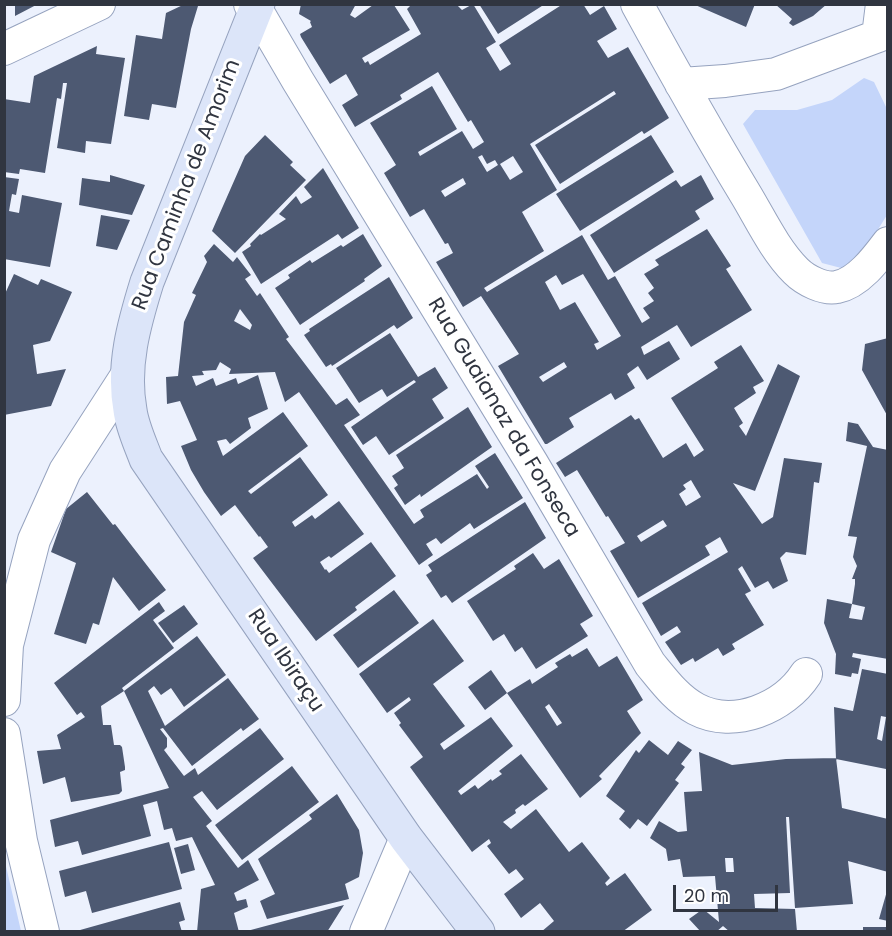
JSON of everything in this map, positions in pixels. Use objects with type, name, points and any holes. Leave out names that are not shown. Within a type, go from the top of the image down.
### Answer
[{"type":"street","points":[[637,4],[708,134],[764,226],[787,261],[804,278],[817,284],[836,288],[851,281],[864,270],[888,243]]},
{"type":"street","points":[[681,84],[776,74],[883,45],[882,4]]},
{"type":"street","points":[[4,49],[93,6]]},
{"type":"street","name":"Rua Caminha de Amorim","points":[[4,700],[7,645],[34,540],[64,471],[127,375],[133,328],[147,282],[255,6]]},
{"type":"street","name":"Rua Guaianaz da Fonseca","points":[[255,6],[298,81],[532,463],[650,664],[674,693],[697,710],[724,717],[744,716],[761,710],[785,697],[806,674]]},
{"type":"street","name":"Rua Ibiraçu","points":[[127,375],[130,412],[146,459],[406,837],[478,932]]},
{"type":"street","points":[[4,734],[13,843],[43,932]]},
{"type":"street","points":[[366,932],[406,837]]},
{"type":"shaded area","points":[[864,78],[874,82],[887,109],[887,215],[859,260],[845,269],[822,263],[743,124],[755,110],[797,110],[832,100]]},
{"type":"shaded area","points":[[5,862],[21,931],[5,931]]},
{"type":"building","points":[[15,4],[38,4],[15,16]]},
{"type":"building","points":[[185,4],[198,6],[191,29],[176,108],[152,104],[149,120],[124,116],[136,35],[162,39],[166,13]]},
{"type":"building","points":[[301,4],[356,4],[350,15],[355,18],[373,5],[394,5],[410,30],[362,58],[370,65],[421,34],[407,9],[412,4],[456,4],[462,10],[473,4],[496,42],[486,48],[500,71],[511,64],[499,45],[563,4],[583,4],[590,15],[604,6],[617,29],[597,41],[608,58],[628,47],[669,118],[644,134],[642,131],[560,184],[535,145],[616,94],[614,91],[530,144],[557,190],[522,212],[544,251],[484,288],[487,292],[582,235],[608,280],[615,276],[642,323],[650,318],[643,308],[654,301],[648,293],[654,288],[644,274],[659,265],[655,260],[707,229],[731,266],[726,269],[752,310],[691,347],[677,325],[641,347],[644,355],[669,341],[680,359],[647,380],[638,366],[627,374],[635,388],[615,400],[611,393],[569,418],[574,427],[545,444],[498,366],[519,354],[481,296],[463,307],[436,262],[453,253],[448,243],[445,244],[424,209],[410,217],[384,173],[396,165],[370,123],[432,86],[457,129],[418,152],[420,156],[462,131],[473,149],[484,142],[471,120],[468,122],[438,72],[400,95],[402,99],[355,127],[342,105],[358,95],[346,74],[330,84],[300,34],[312,27],[311,21],[299,14]],"holes":[[[482,155],[487,164],[495,160],[498,165],[487,172],[478,157]],[[513,156],[523,172],[510,180],[500,164]],[[463,178],[466,184],[445,197],[441,191]],[[583,274],[621,336],[597,350],[594,344],[599,342],[575,302],[560,310],[545,282],[556,275],[562,285]],[[564,362],[567,367],[543,382],[539,377]]]},
{"type":"building","points":[[479,4],[545,4],[498,34]]},
{"type":"building","points":[[693,4],[755,4],[746,27]]},
{"type":"building","points":[[775,4],[827,4],[813,16],[793,26],[789,23],[792,19]]},
{"type":"building","points":[[97,46],[96,54],[125,58],[111,144],[86,141],[85,153],[57,148],[67,83],[63,83],[61,99],[57,98],[45,173],[20,169],[19,174],[4,172],[4,99],[30,103],[34,76]]},
{"type":"building","points":[[265,135],[293,162],[290,165],[306,180],[235,253],[212,231],[245,156]]},
{"type":"building","points":[[651,135],[674,172],[580,231],[556,194]]},
{"type":"building","points":[[323,168],[359,228],[342,239],[338,234],[261,284],[242,252],[251,246],[250,244],[260,234],[286,219],[279,214],[296,196],[301,204],[312,197],[304,187]]},
{"type":"building","points":[[110,175],[145,185],[132,215],[79,205],[82,178],[110,182]]},
{"type":"building","points":[[701,175],[714,199],[695,211],[700,219],[614,273],[590,235],[676,180],[681,187]]},
{"type":"building","points":[[4,177],[19,179],[16,195],[12,194],[9,211],[19,213],[22,195],[62,203],[50,267],[4,259]]},
{"type":"building","points":[[101,215],[130,220],[117,250],[96,246]]},
{"type":"building","points":[[363,234],[382,266],[364,279],[365,281],[300,325],[275,288],[290,278],[288,275],[310,260],[312,263]]},
{"type":"building","points":[[214,244],[233,262],[237,257],[251,275],[245,279],[257,296],[260,293],[289,337],[286,339],[336,405],[347,398],[360,415],[344,425],[414,524],[424,517],[420,510],[477,474],[487,489],[489,487],[475,466],[495,453],[523,498],[474,529],[470,523],[441,544],[436,538],[426,544],[433,555],[419,565],[299,392],[285,402],[275,372],[229,374],[231,369],[220,362],[216,370],[202,371],[204,375],[192,376],[196,386],[213,378],[216,386],[236,378],[238,384],[258,375],[268,409],[248,418],[251,428],[230,444],[226,439],[217,441],[223,456],[283,412],[308,446],[248,491],[251,494],[300,457],[328,495],[292,522],[295,527],[312,515],[315,519],[339,501],[364,534],[331,558],[329,556],[320,562],[325,570],[329,573],[371,542],[396,576],[316,641],[253,558],[268,547],[260,536],[235,505],[221,516],[204,492],[181,446],[197,440],[180,401],[167,404],[166,377],[178,376],[184,322],[196,295],[192,293],[207,262],[204,256]],"holes":[[[240,309],[252,325],[250,330],[234,321]]]},
{"type":"building","points":[[14,274],[38,285],[41,279],[72,292],[50,341],[33,345],[37,374],[66,369],[51,406],[4,415],[4,296]]},
{"type":"building","points":[[389,277],[413,318],[397,329],[394,325],[332,366],[331,364],[326,367],[304,335],[310,331],[309,329]]},
{"type":"building","points":[[390,333],[418,377],[435,367],[448,388],[432,399],[444,418],[389,455],[376,436],[363,445],[351,427],[416,382],[414,380],[387,397],[382,389],[359,403],[336,368]]},
{"type":"building","points":[[888,338],[888,417],[862,370],[865,344]]},
{"type":"building","points":[[741,345],[764,381],[753,387],[756,393],[734,408],[743,423],[739,426],[746,436],[778,364],[800,376],[755,491],[733,483],[762,524],[773,517],[784,458],[822,463],[819,483],[814,482],[806,555],[786,552],[780,558],[788,581],[773,589],[768,581],[755,588],[742,566],[738,569],[751,591],[745,594],[764,625],[732,644],[735,649],[723,656],[718,648],[695,662],[693,658],[681,665],[665,642],[681,632],[677,626],[661,636],[642,603],[728,552],[720,537],[705,546],[710,555],[638,598],[610,551],[625,543],[577,470],[565,477],[556,463],[631,415],[635,420],[639,418],[663,458],[686,443],[694,457],[704,450],[671,398],[718,368],[714,362]],"holes":[[[691,480],[701,497],[686,506],[679,494],[686,489],[683,485]],[[663,520],[667,526],[641,542],[637,536]]]},
{"type":"building","points":[[468,407],[492,447],[421,497],[420,494],[405,505],[394,488],[398,485],[392,476],[404,468],[396,455]]},
{"type":"building","points":[[848,422],[858,424],[873,447],[888,450],[888,659],[853,653],[852,657],[861,659],[858,674],[852,673],[851,677],[835,674],[836,654],[824,623],[827,599],[852,604],[855,584],[855,579],[852,579],[857,566],[853,557],[857,537],[848,536],[867,446],[846,441]],"holes":[[[852,604],[865,607],[862,620],[849,618]]]},
{"type":"building","points":[[87,492],[166,590],[139,611],[113,577],[99,625],[93,623],[86,644],[54,634],[76,563],[51,552],[66,509]]},
{"type":"building","points":[[525,502],[546,538],[452,603],[446,595],[441,598],[426,575],[432,571],[428,565]]},
{"type":"building","points":[[533,553],[544,569],[559,559],[593,616],[580,624],[588,636],[536,669],[522,647],[515,652],[504,634],[493,641],[467,601],[516,569],[514,566]]},
{"type":"building","points":[[394,590],[419,623],[358,668],[333,635]]},
{"type":"building","points":[[159,602],[165,611],[153,620],[174,648],[122,688],[124,691],[101,706],[103,725],[111,725],[114,745],[122,747],[125,770],[120,772],[122,791],[119,794],[71,802],[65,777],[43,784],[37,751],[61,749],[57,735],[85,717],[81,712],[77,715],[54,683]]},
{"type":"building","points":[[184,605],[198,624],[173,643],[158,623]]},
{"type":"building","points":[[433,619],[464,661],[433,684],[465,726],[440,744],[444,750],[491,717],[513,746],[458,791],[461,795],[475,785],[478,789],[491,779],[492,781],[502,774],[499,771],[521,754],[548,789],[525,806],[523,804],[515,810],[516,813],[503,822],[511,829],[536,809],[569,852],[582,842],[610,878],[605,883],[607,886],[625,873],[652,910],[622,932],[541,932],[554,921],[540,903],[521,918],[504,894],[524,879],[516,869],[509,874],[487,846],[491,843],[489,839],[472,852],[410,767],[423,757],[399,725],[401,723],[394,713],[411,700],[409,697],[387,713],[359,674]]},
{"type":"building","points":[[197,636],[226,675],[184,707],[171,688],[161,695],[154,686],[148,691],[165,726],[228,678],[259,719],[243,731],[241,728],[192,766],[163,728],[160,729],[167,738],[167,747],[164,750],[184,776],[195,768],[198,775],[260,728],[284,759],[217,810],[202,791],[193,797],[212,821],[206,826],[238,868],[248,860],[259,880],[234,893],[237,901],[246,899],[248,907],[234,913],[239,932],[197,932],[201,889],[215,885],[192,837],[176,841],[172,828],[164,830],[157,801],[143,805],[151,836],[82,855],[78,841],[55,847],[50,820],[169,788],[124,691]]},
{"type":"building","points":[[587,648],[599,667],[617,656],[643,700],[627,711],[641,733],[599,776],[602,779],[580,798],[507,693],[530,679],[532,684],[558,667],[555,663],[570,654],[572,657]],"holes":[[[549,704],[562,723],[557,726],[545,707]]]},
{"type":"building","points":[[862,669],[888,674],[886,769],[836,759],[834,707],[853,711]],"holes":[[[881,716],[886,717],[882,741],[877,739]]]},
{"type":"building","points":[[491,670],[507,693],[485,710],[468,687]]},
{"type":"building","points":[[649,740],[668,755],[678,741],[692,750],[681,764],[685,767],[675,780],[679,783],[647,826],[638,819],[630,829],[619,819],[625,811],[606,796],[636,750],[639,753]]},
{"type":"building","points":[[699,752],[732,765],[786,759],[836,758],[842,808],[888,819],[888,872],[848,861],[853,904],[795,908],[789,817],[786,817],[790,893],[754,894],[755,908],[795,909],[797,932],[730,932],[723,926],[716,932],[701,932],[689,919],[703,909],[719,922],[715,876],[683,877],[680,859],[668,861],[666,849],[650,838],[659,821],[678,832],[687,831],[684,792],[702,791]],"holes":[[[725,858],[733,858],[734,872],[726,872]]]},
{"type":"building","points":[[292,766],[319,802],[242,860],[215,825]]},
{"type":"building","points":[[337,794],[359,830],[363,853],[359,877],[345,884],[349,899],[267,919],[260,901],[275,894],[258,859],[312,819],[309,815]]},
{"type":"building","points":[[169,842],[182,889],[92,913],[86,891],[65,897],[59,871]]},
{"type":"building","points":[[188,844],[195,870],[181,874],[174,848]]},
{"type":"building","points":[[888,892],[888,921],[879,919]]},
{"type":"building","points":[[180,902],[185,920],[179,922],[182,932],[73,932]]},
{"type":"building","points":[[344,905],[327,932],[247,932],[247,931]]},
{"type":"building","points":[[863,927],[886,927],[886,932],[863,932]]}]
